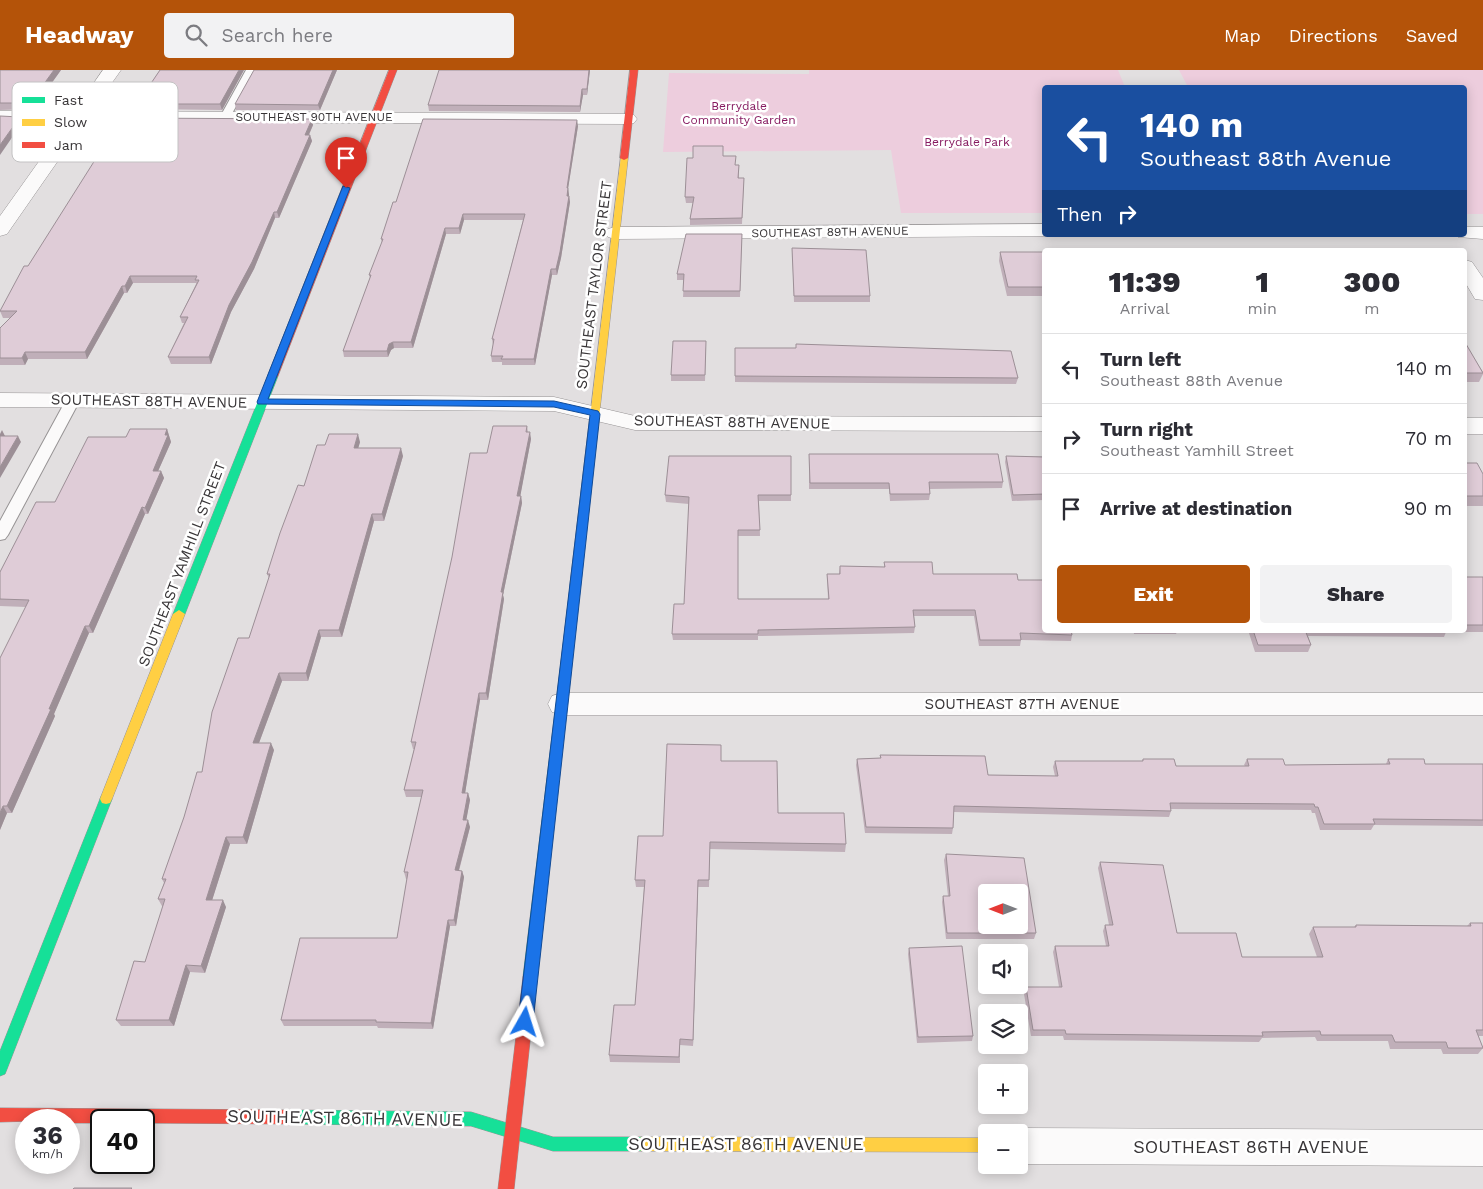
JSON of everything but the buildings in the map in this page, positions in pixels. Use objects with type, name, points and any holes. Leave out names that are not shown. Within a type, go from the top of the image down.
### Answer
[{"type":"street","points":[[103,82],[112,70]]},
{"type":"street","name":"SOUTHEAST YAMHILL STREET","points":[[0,1069],[393,70]]},
{"type":"street","name":"SOUTHEAST TAYLOR STREET","points":[[506,1189],[634,70]]},
{"type":"street","name":"SOUTHEAST 90TH AVENUE","points":[[178,117],[628,119]]},
{"type":"street","points":[[0,230],[47,162]]},
{"type":"street","name":"SOUTHEAST 89TH AVENUE","points":[[615,233],[1042,230]]},
{"type":"street","points":[[1467,233],[1483,233]]},
{"type":"street","points":[[1446,237],[1454,248]]},
{"type":"street","points":[[1467,269],[1483,294]]},
{"type":"street","name":"SOUTHEAST 88TH AVENUE","points":[[0,400],[554,404],[635,423],[1042,424]]},
{"type":"street","points":[[1467,426],[1483,426]]},
{"type":"street","name":"SOUTHEAST 87TH AVENUE","points":[[562,704],[1483,704]]},
{"type":"street","name":"SOUTHEAST 86TH AVENUE","points":[[0,1114],[471,1119],[553,1144],[978,1146]]},
{"type":"street","name":"SOUTHEAST 86TH AVENUE","points":[[1028,1146],[1483,1148]]},
{"type":"lane","points":[[225,117],[251,70]]},
{"type":"lane","points":[[0,534],[73,400]]},
{"type":"green space","name":"Berrydale Park","points":[[809,70],[1118,70],[1124,85],[1042,85],[1042,213],[901,213],[891,150],[663,152],[669,73],[809,74]]},
{"type":"green space","points":[[1179,70],[1483,70],[1483,214],[1467,214],[1467,85],[1187,85]]},
{"type":"traffic: fast","points":[[179,614],[273,376]]},
{"type":"traffic: fast","points":[[530,977],[575,587]]},
{"type":"traffic: fast","points":[[0,1069],[106,799]]},
{"type":"traffic: fast","points":[[290,1117],[471,1119],[553,1144],[642,1144]]},
{"type":"traffic: slow","points":[[575,587],[624,158]]},
{"type":"traffic: slow","points":[[106,799],[179,614]]},
{"type":"traffic: slow","points":[[642,1144],[978,1145]]},
{"type":"traffic: jam","points":[[273,376],[393,70]]},
{"type":"traffic: jam","points":[[624,158],[634,70]]},
{"type":"traffic: jam","points":[[506,1189],[530,977]]},
{"type":"traffic: jam","points":[[0,1115],[290,1117]]},
{"type":"route","points":[[346,188],[262,402],[554,404],[595,414],[525,1022]]},
{"type":"park label","name":"Berrydale Community Garden","points":[[739,113]]}]
